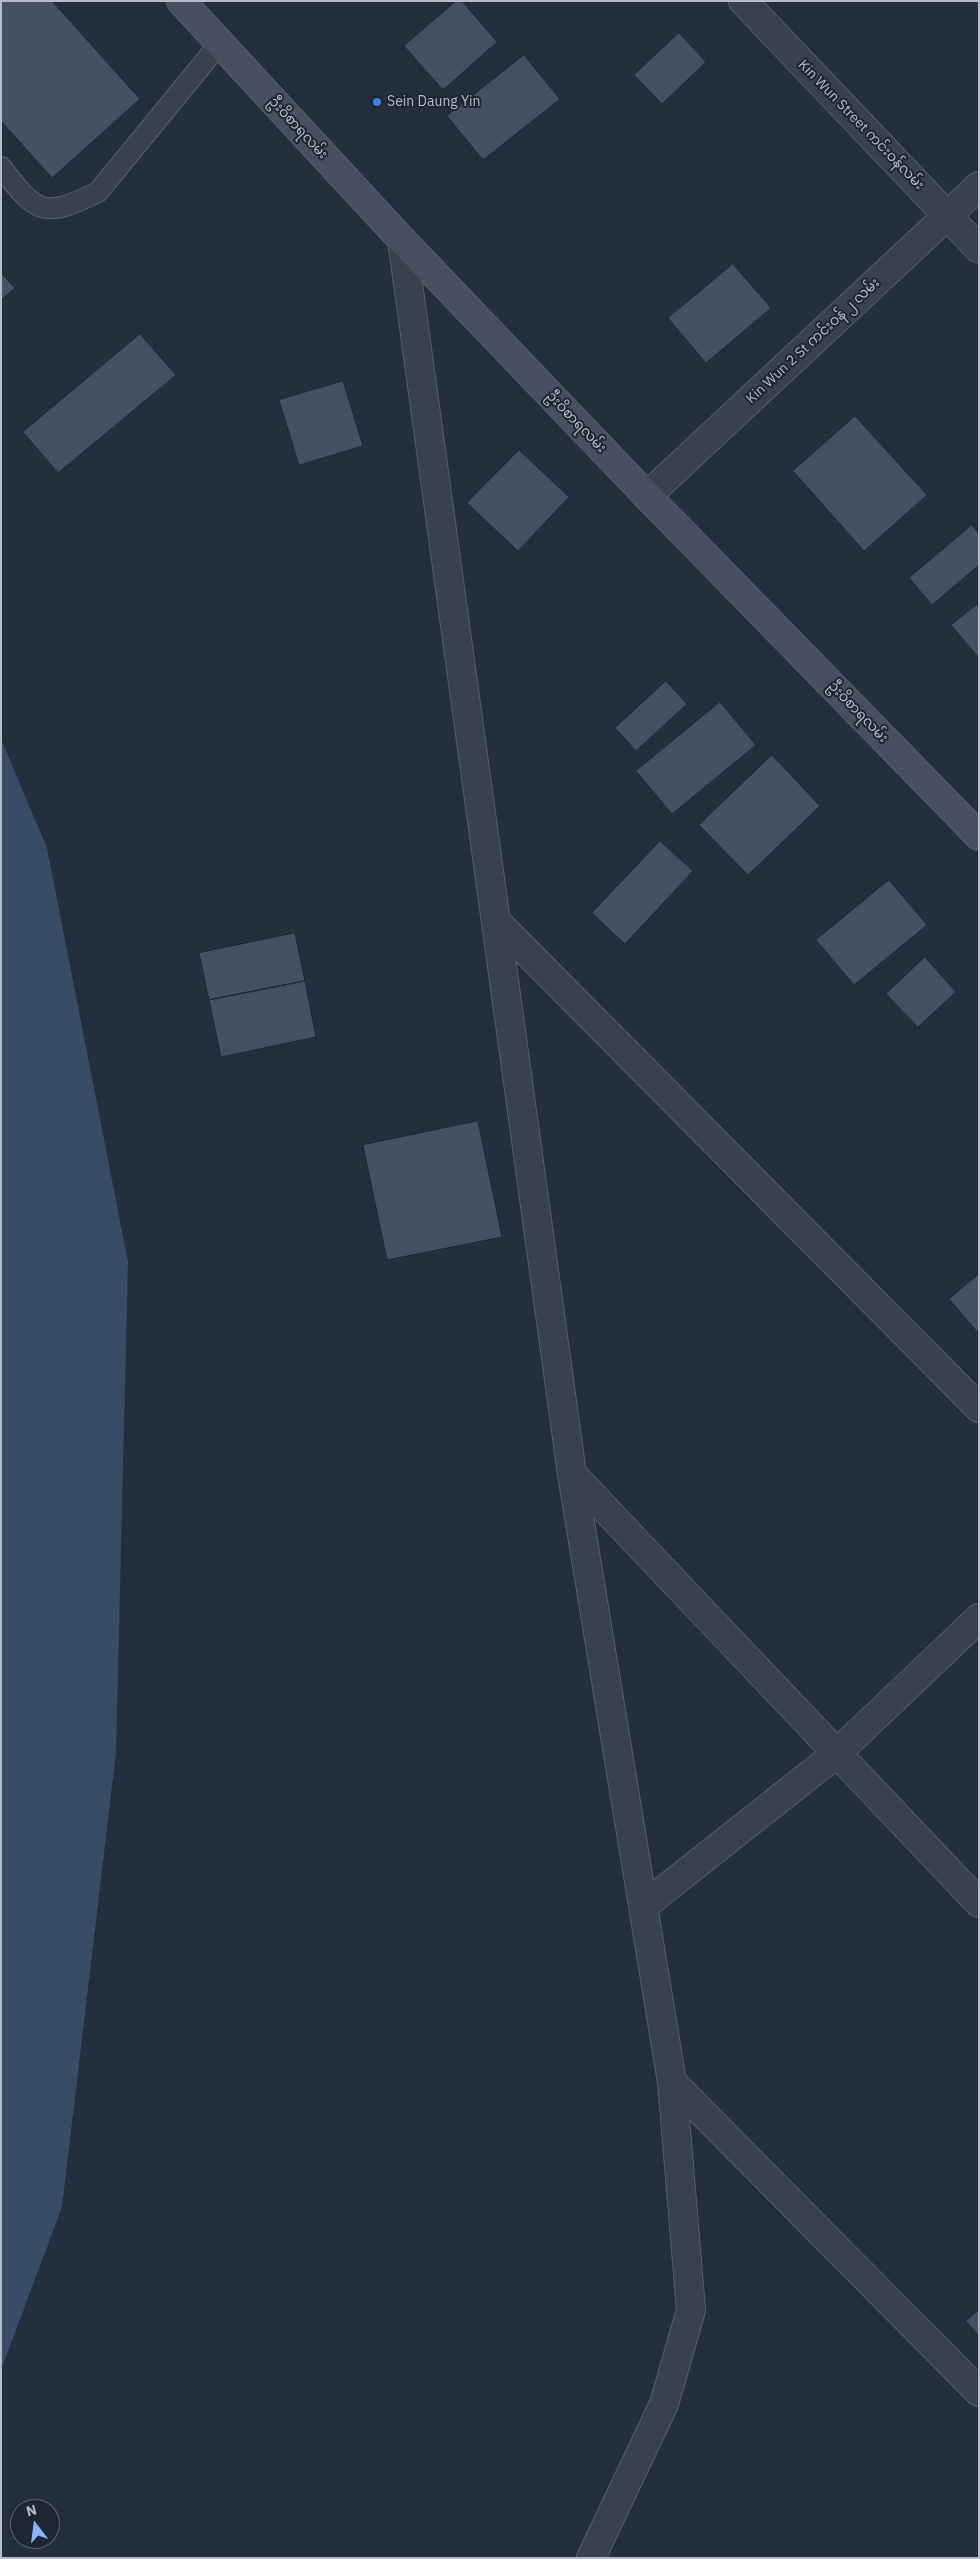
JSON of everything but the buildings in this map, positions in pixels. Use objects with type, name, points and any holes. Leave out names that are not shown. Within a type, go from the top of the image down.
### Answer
[{"type":"main road","name":"ဦးဝိစာရလမ်း","points":[[180,1],[402,240],[646,496],[979,836]]},
{"type":"street","name":"Kin Wun Street ကင်းဝန်လမ်း","points":[[743,1],[979,249]]},
{"type":"street","name":"Kin Wun 2 St ကင်းဝန် ၂ လမ်း","points":[[646,496],[979,186]]},
{"type":"street","points":[[402,240],[572,1474],[645,1905],[672,2082],[690,2310],[664,2404],[591,2558]]},
{"type":"street","points":[[496,921],[979,1408]]},
{"type":"street","points":[[572,1474],[979,1903]]},
{"type":"street","points":[[645,1905],[836,1754],[979,1618]]},
{"type":"street","points":[[672,2082],[979,2392]]},
{"type":"lane","points":[[1,167],[24,197],[47,210],[70,206],[98,192],[220,43]]},
{"type":"water","points":[[1,739],[47,848],[128,1262],[116,1752],[62,2207],[1,2370]]},
{"type":"place","name":"Sein Daung Yin","points":[[377,102]]}]
